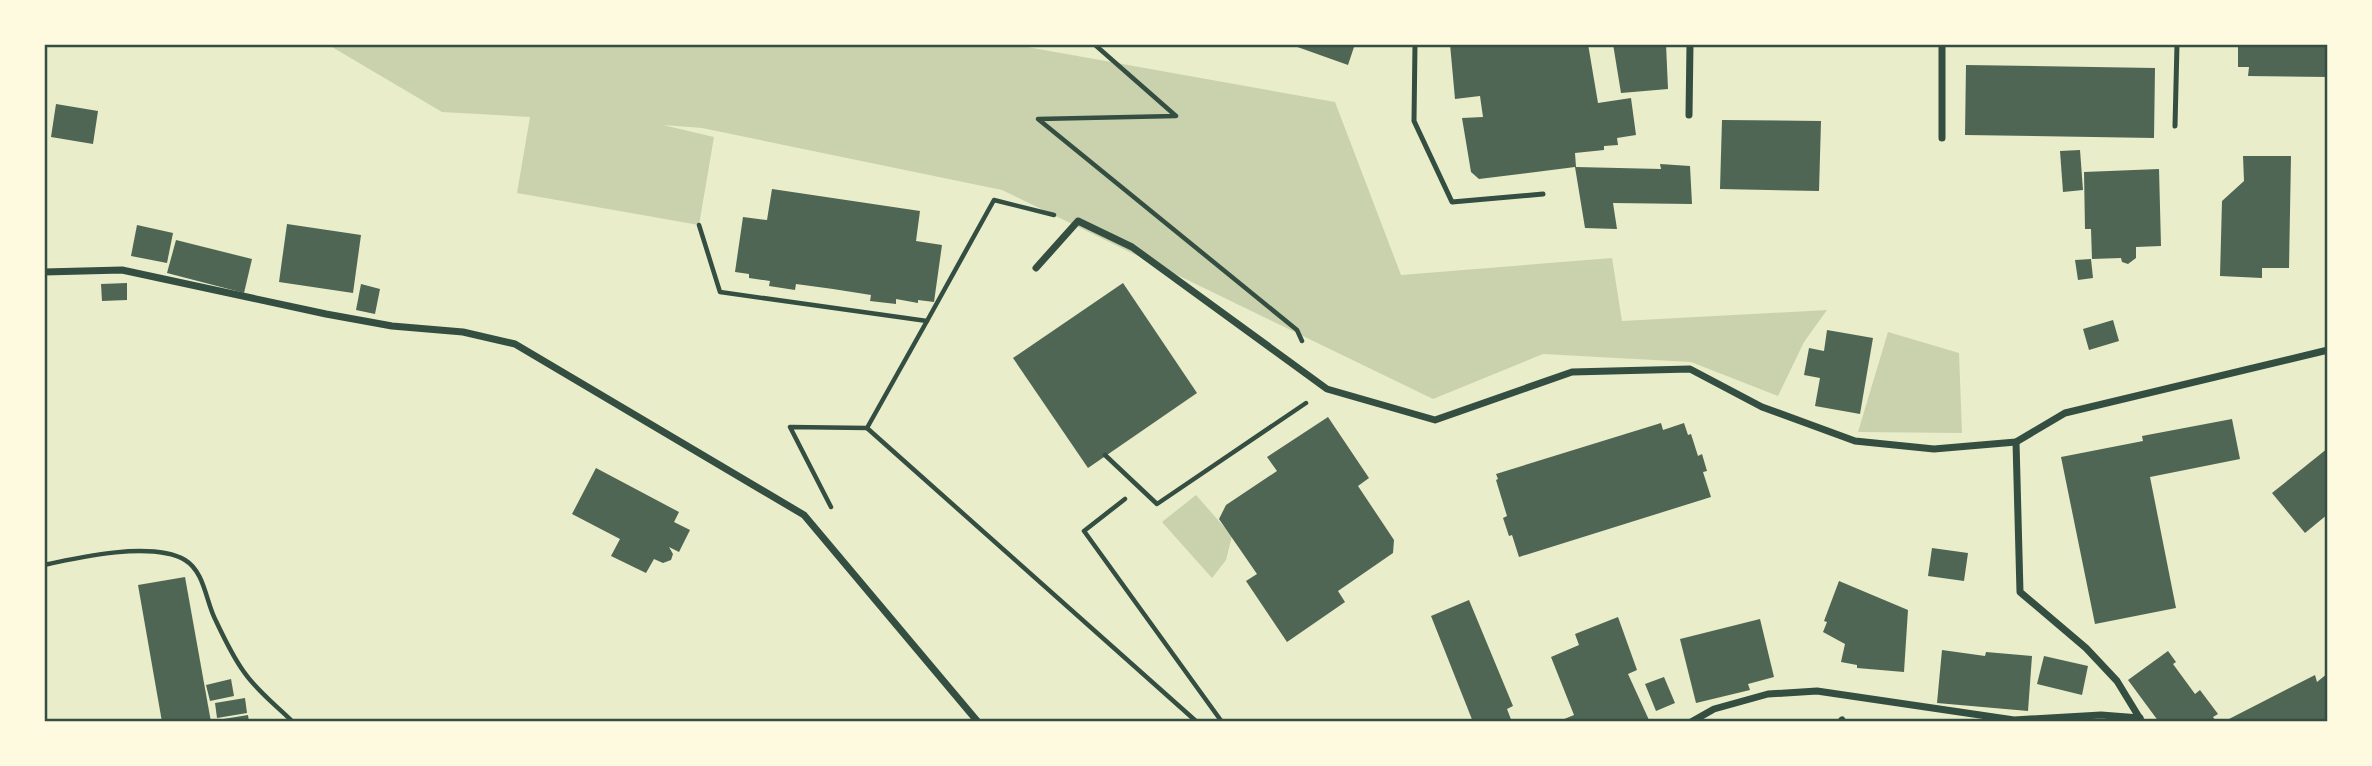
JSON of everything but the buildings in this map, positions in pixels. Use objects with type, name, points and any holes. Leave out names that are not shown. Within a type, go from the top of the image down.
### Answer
[{"type":"street","points":[[1689,115],[1690,44]]},
{"type":"street","points":[[1942,44],[1942,138]]},
{"type":"street","points":[[1036,268],[1078,221],[1132,247],[1326,389],[1435,420],[1572,372],[1690,369],[1762,407],[1855,441],[1934,449],[2016,442],[2065,413],[2328,350]]},
{"type":"street","points":[[44,272],[122,270],[326,314],[392,326],[463,332],[515,344],[804,515],[978,722]]},
{"type":"street","points":[[2016,442],[2020,592],[2085,648],[2117,681],[2141,720]]},
{"type":"street","points":[[1691,722],[1714,709],[1768,694],[1817,691],[2014,720],[2101,715],[2141,720]]},
{"type":"lane","points":[[1415,44],[1414,121],[1452,202],[1543,194]]},
{"type":"lane","points":[[2175,126],[2178,44]]},
{"type":"path","points":[[1094,44],[1176,116],[1038,119],[1297,330],[1303,342]]},
{"type":"path","points":[[867,428],[994,200],[1078,221]]},
{"type":"path","points":[[699,225],[720,292],[927,321]]},
{"type":"path","points":[[1105,456],[1157,504],[1326,389]]},
{"type":"path","points":[[834,513],[790,427],[867,428],[1197,722]]},
{"type":"path","points":[[1125,499],[1084,531],[1222,722]]},
{"type":"path","points":[[44,565],[146,550],[186,560],[197,572],[214,619],[245,673],[293,722]]},
{"type":"green space","points":[[331,44],[1010,44],[1335,102],[1401,275],[1612,258],[1622,321],[1827,310],[1804,342],[1778,396],[1691,362],[1543,354],[1433,399],[1002,190],[702,128],[663,125],[714,137],[699,225],[517,193],[530,117],[442,112]]},
{"type":"green space","points":[[1888,332],[1959,353],[1962,433],[1858,432]]},
{"type":"green space","points":[[1196,495],[1232,536],[1226,560],[1212,578],[1162,522]]}]
